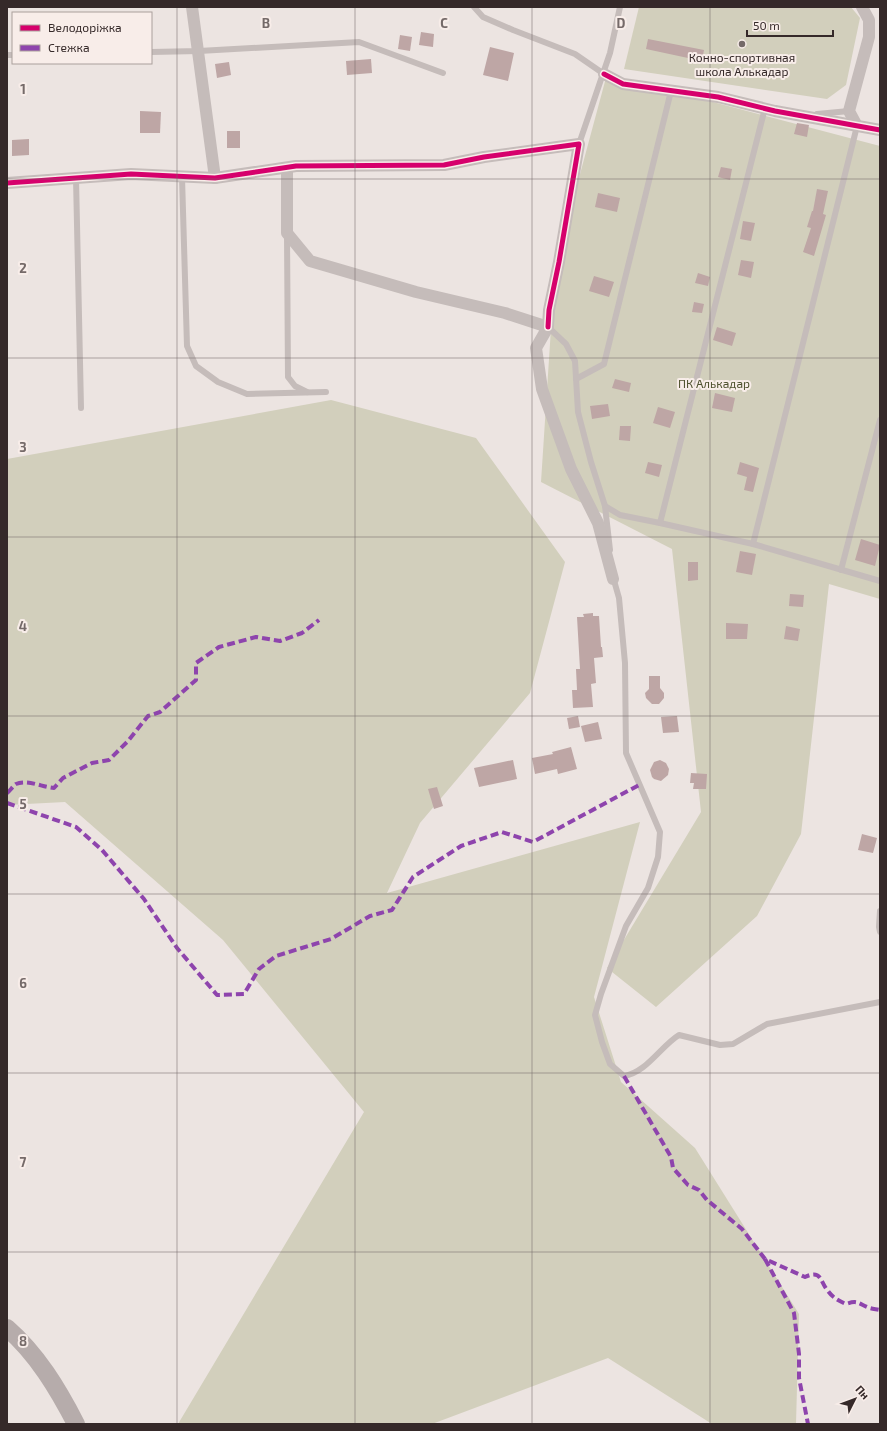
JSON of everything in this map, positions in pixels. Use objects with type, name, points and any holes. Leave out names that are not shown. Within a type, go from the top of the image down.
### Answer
[{"type":"main road","points":[[7,1328],[22,1341],[46,1372],[76,1424]]},
{"type":"street","points":[[192,7],[216,178]]},
{"type":"street","points":[[857,126],[849,111],[869,37],[869,20],[862,7]]},
{"type":"street","points":[[604,74],[623,84],[718,97],[802,116],[880,130]]},
{"type":"street","points":[[7,183],[131,174],[216,178],[296,166],[444,165],[484,157],[579,144],[548,327],[536,348],[542,389],[571,469],[598,523],[613,579]]},
{"type":"street","points":[[287,172],[287,233],[310,261],[416,292],[505,313],[548,327]]},
{"type":"lane","points":[[474,7],[484,17],[575,54],[604,74]]},
{"type":"lane","points":[[579,144],[604,74],[620,7]]},
{"type":"lane","points":[[152,52],[359,42],[443,73]]},
{"type":"lane","points":[[576,379],[604,364],[671,91]]},
{"type":"lane","points":[[660,523],[766,108]]},
{"type":"lane","points":[[802,116],[849,111]]},
{"type":"lane","points":[[753,544],[857,126]]},
{"type":"lane","points":[[182,177],[187,346],[196,366],[218,382],[247,394],[326,392]]},
{"type":"lane","points":[[76,178],[82,408]]},
{"type":"lane","points":[[287,233],[288,377],[294,386],[309,393]]},
{"type":"lane","points":[[548,327],[566,344],[574,361],[578,412],[591,462],[606,506],[613,579],[619,598],[626,663],[626,753],[660,832],[658,857],[648,888],[626,926],[601,994],[595,1015],[602,1042],[610,1064],[624,1076],[632,1075],[657,1055],[671,1040],[680,1035],[720,1045],[733,1044],[767,1024],[880,1002]]},
{"type":"lane","points":[[841,570],[880,420]]},
{"type":"lane","points":[[606,506],[620,516],[660,523],[753,544],[880,581]]},
{"type":"lane","points":[[880,911],[880,932]]},
{"type":"green space","name":"Конно-спортивная школа Алькадар","points":[[639,7],[851,7],[860,18],[846,85],[827,99],[624,69]]},
{"type":"green space","name":"ПК Алькадар","points":[[607,74],[880,146],[880,599],[829,584],[801,834],[757,916],[656,1007],[607,968],[701,812],[672,549],[541,482],[555,267]]},
{"type":"green space","points":[[331,400],[476,438],[565,562],[530,693],[420,823],[387,893],[640,822],[594,997],[621,1082],[695,1148],[799,1314],[796,1424],[712,1424],[608,1358],[432,1424],[178,1424],[364,1112],[223,940],[65,802],[7,805],[7,459]]},
{"type":"building","points":[[421,32],[434,34],[433,47],[419,45]]},
{"type":"building","points":[[400,35],[412,37],[410,51],[398,49]]},
{"type":"building","points":[[648,39],[704,50],[702,61],[646,49]]},
{"type":"building","points":[[490,47],[514,53],[508,81],[483,75]]},
{"type":"building","points":[[371,59],[372,73],[347,75],[346,61]]},
{"type":"building","points":[[229,62],[231,75],[217,78],[215,64]]},
{"type":"building","points":[[140,111],[161,112],[160,133],[140,133]]},
{"type":"building","points":[[797,123],[809,125],[807,137],[794,134]]},
{"type":"building","points":[[227,131],[240,131],[240,148],[227,148]]},
{"type":"building","points":[[29,139],[29,155],[12,156],[12,140]]},
{"type":"building","points":[[721,167],[732,169],[730,180],[718,177]]},
{"type":"building","points":[[817,189],[828,191],[823,214],[826,215],[814,256],[803,252],[811,228],[807,227],[813,211]]},
{"type":"building","points":[[598,193],[620,198],[617,212],[595,207]]},
{"type":"building","points":[[743,221],[755,223],[751,241],[740,239]]},
{"type":"building","points":[[741,260],[754,262],[751,278],[738,275]]},
{"type":"building","points":[[698,273],[710,277],[708,286],[695,283]]},
{"type":"building","points":[[594,276],[614,282],[609,297],[589,291]]},
{"type":"building","points":[[694,302],[704,304],[702,313],[692,312]]},
{"type":"building","points":[[717,327],[736,333],[732,346],[713,340]]},
{"type":"building","points":[[615,379],[631,383],[629,392],[612,388]]},
{"type":"building","points":[[715,393],[735,398],[732,412],[712,408]]},
{"type":"building","points":[[608,404],[610,416],[592,419],[590,406]]},
{"type":"building","points":[[658,407],[675,412],[670,428],[653,423]]},
{"type":"building","points":[[620,426],[631,426],[630,441],[619,440]]},
{"type":"building","points":[[648,462],[662,465],[659,477],[645,473]]},
{"type":"building","points":[[740,462],[759,468],[753,492],[744,490],[747,477],[737,474]]},
{"type":"building","points":[[861,539],[880,545],[875,566],[855,560]]},
{"type":"building","points":[[740,551],[756,554],[752,575],[736,572]]},
{"type":"building","points":[[688,562],[698,562],[698,580],[688,581]]},
{"type":"building","points":[[790,594],[804,595],[803,607],[789,606]]},
{"type":"building","points":[[593,613],[593,616],[599,616],[603,657],[594,658],[596,683],[591,684],[593,707],[573,708],[572,690],[577,690],[576,669],[580,669],[577,617],[584,617],[583,614]]},
{"type":"building","points":[[726,623],[748,624],[747,639],[726,639]]},
{"type":"building","points":[[786,626],[800,629],[798,641],[784,639]]},
{"type":"building","points":[[649,676],[660,676],[660,688],[664,693],[664,698],[659,704],[652,704],[646,698],[645,693],[649,689]]},
{"type":"building","points":[[578,716],[580,727],[569,729],[567,718]]},
{"type":"building","points":[[677,716],[679,732],[663,733],[661,717]]},
{"type":"building","points":[[598,722],[602,739],[585,742],[581,726]]},
{"type":"building","points":[[571,747],[577,769],[558,774],[557,769],[535,774],[532,758],[553,754],[552,752]]},
{"type":"building","points":[[513,760],[517,779],[479,787],[474,768]]},
{"type":"building","points":[[660,760],[666,763],[669,769],[668,775],[661,781],[652,777],[650,770],[654,762]]},
{"type":"building","points":[[691,773],[707,774],[706,789],[693,789],[694,783],[690,783]]},
{"type":"building","points":[[437,787],[443,806],[434,809],[428,789]]},
{"type":"building","points":[[862,834],[877,838],[873,853],[858,850]]},
{"type":"marked path","points":[[7,793],[16,784],[25,782],[54,788],[63,778],[92,763],[109,760],[128,741],[148,716],[160,712],[196,680],[196,663],[219,647],[256,637],[280,641],[302,633],[319,620]]},
{"type":"marked path","points":[[7,803],[76,827],[102,850],[144,899],[177,948],[217,995],[244,994],[259,969],[276,956],[331,939],[370,916],[392,910],[413,877],[461,846],[502,832],[533,842],[639,785]]},
{"type":"marked path","points":[[624,1076],[671,1157],[673,1168],[688,1185],[699,1190],[707,1200],[742,1229],[765,1259],[805,1277],[811,1275],[818,1276],[830,1293],[843,1303],[846,1304],[857,1302],[869,1308],[880,1310]]},
{"type":"marked path","points":[[765,1259],[794,1313],[799,1354],[799,1378],[808,1424]]},
{"type":"cycle path","points":[[604,74],[623,84],[718,97],[775,111],[880,130]]},
{"type":"cycle path","points":[[7,183],[131,174],[215,178],[296,166],[444,165],[484,157],[579,144],[559,262],[549,310],[548,327]]},
{"type":"place","name":"Конно-спортивная школа Алькадар","points":[[742,44]]}]
